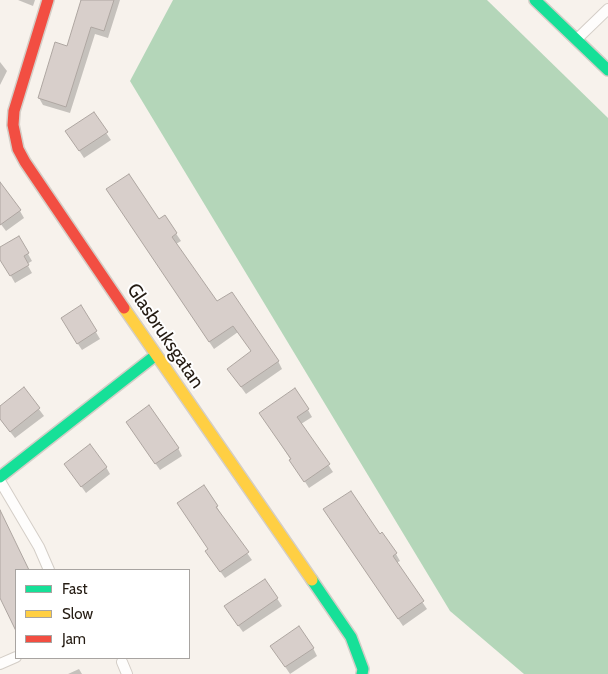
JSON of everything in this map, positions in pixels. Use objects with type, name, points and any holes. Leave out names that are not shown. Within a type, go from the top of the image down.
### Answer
[{"type":"street","name":"Glasbruksgatan","points":[[48,0],[14,112],[14,137],[18,149],[156,355],[351,637],[363,669],[362,674]]},
{"type":"street","points":[[535,0],[608,70]]},
{"type":"street","points":[[0,477],[156,355]]},
{"type":"lane","points":[[576,40],[608,9]]},
{"type":"lane","points":[[0,481],[49,569]]},
{"type":"lane","points":[[0,664],[15,657]]},
{"type":"lane","points":[[122,662],[127,674]]},
{"type":"green space","points":[[173,0],[487,0],[608,118],[608,674],[524,674],[450,611],[130,81]]},
{"type":"building","points":[[81,0],[114,0],[104,31],[91,27],[66,107],[38,98],[55,42],[67,46]]},
{"type":"building","points":[[94,112],[108,132],[79,151],[65,131]]},
{"type":"building","points":[[129,174],[159,219],[165,215],[177,233],[172,237],[217,301],[232,292],[279,361],[241,387],[227,369],[251,351],[233,326],[209,342],[106,189]]},
{"type":"building","points":[[0,182],[21,210],[0,225]]},
{"type":"building","points":[[19,236],[29,253],[24,256],[29,265],[10,276],[0,260],[0,247]]},
{"type":"building","points":[[81,305],[97,331],[77,344],[61,318]]},
{"type":"building","points":[[24,387],[40,408],[10,432],[0,419],[0,406]]},
{"type":"building","points":[[295,388],[309,409],[297,417],[330,464],[304,482],[289,460],[291,459],[259,413]]},
{"type":"building","points":[[149,405],[179,448],[155,464],[126,422]]},
{"type":"building","points":[[90,444],[107,467],[81,487],[64,464]]},
{"type":"building","points":[[204,485],[218,506],[216,507],[249,552],[220,572],[205,551],[208,549],[177,503]]},
{"type":"building","points":[[351,491],[380,534],[382,532],[397,553],[393,556],[424,601],[398,619],[323,509]]},
{"type":"building","points":[[0,510],[29,569],[15,569],[15,629],[0,598]]},
{"type":"building","points":[[265,579],[278,598],[238,626],[224,606]]},
{"type":"building","points":[[299,626],[314,648],[285,667],[270,646]]},
{"type":"traffic: fast","points":[[535,0],[608,70]]},
{"type":"traffic: fast","points":[[0,477],[156,355]]},
{"type":"traffic: fast","points":[[312,580],[351,637],[363,669],[362,674]]},
{"type":"traffic: slow","points":[[124,308],[312,580]]},
{"type":"traffic: jam","points":[[48,0],[14,111],[13,125],[18,149],[124,308]]}]
